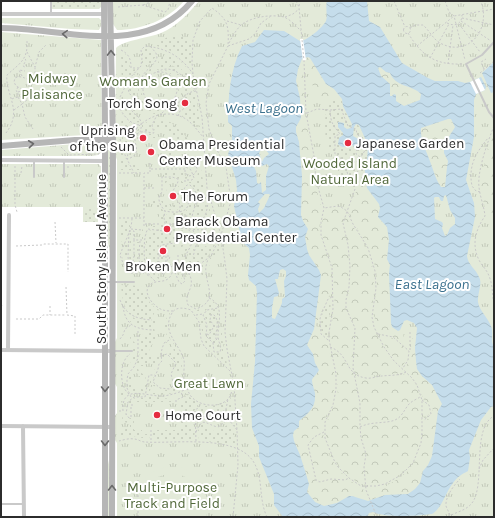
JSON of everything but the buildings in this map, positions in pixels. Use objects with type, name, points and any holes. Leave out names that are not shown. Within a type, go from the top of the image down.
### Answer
[{"type":"main road","name":"South Stony Island Avenue","points":[[104,1],[113,140],[112,517]]},
{"type":"main road","name":"South Stony Island Avenue","points":[[105,517],[105,140],[107,36],[110,1]]},
{"type":"main road","points":[[1,28],[107,36],[131,35],[154,29],[173,19],[192,1]]},
{"type":"main road","points":[[1,146],[75,140],[113,140]]},
{"type":"street","points":[[1,14],[104,14]]},
{"type":"street","points":[[1,160],[105,161]]},
{"type":"street","points":[[8,350],[9,215]]},
{"type":"street","points":[[1,350],[113,351]]},
{"type":"street","points":[[1,426],[112,427]]},
{"type":"street","points":[[23,426],[24,517]]},
{"type":"lane","points":[[51,1],[51,14]]},
{"type":"lane","points":[[494,42],[482,55],[466,64],[479,93],[489,112],[494,118]]},
{"type":"lane","points":[[34,160],[34,177]]},
{"type":"lane","points":[[64,160],[64,177]]},
{"type":"lane","points":[[105,282],[134,282]]},
{"type":"lane","points":[[113,351],[132,352]]},
{"type":"lane","points":[[1,504],[24,504]]},
{"type":"path","points":[[118,7],[142,5],[153,1]]},
{"type":"path","points":[[142,5],[165,12],[168,10],[170,1]]},
{"type":"path","points":[[296,1],[299,8]]},
{"type":"path","points":[[300,1],[299,8],[304,61],[306,113],[314,156],[316,180],[324,208],[320,229],[322,241],[332,268],[333,309],[329,340],[336,374],[336,389],[333,405],[327,418],[325,432],[327,446],[337,466],[349,478],[366,487],[385,484],[401,475],[413,463],[419,449],[422,432],[422,400],[417,384],[407,372],[394,361],[384,347],[374,327],[372,317],[376,288],[375,271],[368,248],[347,211],[338,206],[324,208]]},
{"type":"path","points":[[394,1],[405,27],[405,33],[408,33],[417,47],[426,56],[448,64],[466,64],[454,16],[449,12],[445,1]]},
{"type":"path","points":[[408,33],[410,28],[415,25],[423,25],[439,42],[450,46],[466,45],[479,34],[484,23],[482,1]]},
{"type":"path","points":[[233,517],[238,449],[234,386],[226,349],[226,279],[218,220],[207,188],[202,117],[196,91],[192,62],[194,40],[200,21],[212,8],[226,20],[241,25]]},
{"type":"path","points":[[284,18],[293,14],[299,8]]},
{"type":"path","points":[[417,47],[454,16],[494,9]]},
{"type":"path","points":[[446,22],[453,25],[459,24],[462,15]]},
{"type":"path","points":[[178,262],[195,266],[211,256],[221,235],[231,201],[226,167],[217,150],[209,129],[206,103],[209,84],[232,36],[241,25],[258,18],[271,16],[284,18],[290,21],[301,32]]},
{"type":"path","points":[[228,46],[249,39],[255,34],[261,23],[271,16]]},
{"type":"path","points":[[462,18],[494,25]]},
{"type":"path","points":[[226,20],[228,30],[228,46]]},
{"type":"path","points":[[461,21],[479,34],[494,42]]},
{"type":"path","points":[[430,58],[449,24]]},
{"type":"path","points":[[459,24],[482,55]]},
{"type":"path","points":[[448,64],[453,25]]},
{"type":"path","points":[[405,27],[410,28]]},
{"type":"path","points":[[6,133],[12,122],[13,110],[6,81],[7,75],[20,64],[24,58],[27,51],[27,41]]},
{"type":"path","points":[[13,110],[27,100],[28,95],[26,90],[16,86],[14,82],[15,78],[17,76],[30,80],[33,78],[39,52],[46,44]]},
{"type":"path","points":[[120,97],[127,81],[140,68],[142,62],[141,50],[145,46],[150,46],[172,53],[184,62],[193,74]]},
{"type":"path","points":[[150,46],[156,53],[157,58],[154,64],[143,75],[141,83],[148,101],[156,106],[163,106],[169,103],[176,95]]},
{"type":"path","points":[[121,50],[129,56],[131,68],[140,68]]},
{"type":"path","points":[[27,51],[35,67]]},
{"type":"path","points":[[24,58],[26,60],[23,66],[25,67],[26,65]]},
{"type":"path","points":[[485,70],[481,62],[486,59]]},
{"type":"path","points":[[480,73],[494,61]]},
{"type":"path","points":[[143,91],[145,80],[150,75],[164,69],[176,72],[188,79],[196,91]]},
{"type":"path","points":[[22,77],[19,70],[25,71]]},
{"type":"path","points":[[157,72],[166,73],[174,79],[177,88],[174,102],[161,114]]},
{"type":"path","points":[[127,81],[129,93],[137,103],[130,108],[132,112],[137,115],[140,124],[140,132],[135,138],[137,146],[135,156],[127,159]]},
{"type":"path","points":[[18,87],[16,91],[18,92],[18,97],[22,104],[25,117],[33,129]]},
{"type":"path","points":[[18,92],[21,91],[27,93]]},
{"type":"path","points":[[168,108],[174,108],[187,93],[196,91]]},
{"type":"path","points":[[11,99],[28,95]]},
{"type":"path","points":[[178,116],[180,111],[188,106],[188,103],[181,100]]},
{"type":"path","points":[[120,109],[130,122],[140,124]]},
{"type":"path","points":[[306,113],[317,109],[342,109],[348,126],[357,130],[357,134],[366,144],[366,150],[360,157],[358,162],[358,171],[353,180],[349,179],[346,168],[341,162],[343,160],[334,154],[335,136],[340,134],[331,120],[330,110]]},
{"type":"path","points":[[140,132],[154,133],[152,124],[157,115]]},
{"type":"path","points":[[127,159],[130,142],[136,128],[140,124],[157,115],[178,116],[186,119],[204,138]]},
{"type":"path","points":[[202,117],[207,117]]},
{"type":"path","points":[[494,126],[489,137],[480,171],[479,186],[485,216],[477,229],[475,244],[480,262],[490,277],[494,304]]},
{"type":"path","points":[[120,129],[136,128]]},
{"type":"path","points":[[480,192],[476,191],[472,186],[473,160],[477,151],[489,137]]},
{"type":"path","points":[[120,139],[134,173]]},
{"type":"path","points":[[59,146],[69,155],[93,155],[98,154],[99,144]]},
{"type":"path","points":[[357,149],[356,154],[360,157]]},
{"type":"path","points":[[186,166],[194,165],[205,155]]},
{"type":"path","points":[[346,168],[353,161],[358,162]]},
{"type":"path","points":[[119,173],[150,173],[150,164]]},
{"type":"path","points":[[184,182],[185,180],[194,179],[197,168],[194,165]]},
{"type":"path","points":[[15,166],[15,205],[17,212]]},
{"type":"path","points":[[21,174],[22,166]]},
{"type":"path","points":[[186,166],[186,175],[194,175]]},
{"type":"path","points":[[186,166],[194,175]]},
{"type":"path","points":[[150,169],[185,169]]},
{"type":"path","points":[[144,173],[144,225],[159,224]]},
{"type":"path","points":[[161,174],[162,192],[159,203],[165,211],[164,218],[166,228]]},
{"type":"path","points":[[162,177],[172,177],[178,179],[178,184],[173,193],[180,205],[179,212]]},
{"type":"path","points":[[165,211],[179,212],[187,209],[188,199],[184,188],[190,184],[197,196],[192,217],[193,220],[199,222],[204,218],[208,202]]},
{"type":"path","points":[[144,188],[156,188]]},
{"type":"path","points":[[355,189],[343,223],[348,245],[350,266],[346,308],[355,328],[353,361],[360,403],[361,438],[366,454],[364,467],[366,487],[368,496],[377,517]]},
{"type":"path","points":[[187,195],[197,196]]},
{"type":"path","points":[[197,201],[211,202]]},
{"type":"path","points":[[171,233],[170,224],[187,223],[187,216],[182,216]]},
{"type":"path","points":[[119,218],[144,218]]},
{"type":"path","points":[[132,218],[132,227],[120,255],[123,263],[131,272],[144,273],[156,282]]},
{"type":"path","points":[[178,224],[178,228],[209,229],[218,220]]},
{"type":"path","points":[[55,222],[56,244]]},
{"type":"path","points":[[147,230],[151,229],[163,231],[166,228],[169,229]]},
{"type":"path","points":[[185,257],[192,245],[192,234],[187,229]]},
{"type":"path","points":[[192,229],[197,241],[193,257]]},
{"type":"path","points":[[130,230],[142,230]]},
{"type":"path","points":[[130,230],[134,231],[134,256],[131,272]]},
{"type":"path","points":[[130,230],[128,257],[131,272]]},
{"type":"path","points":[[147,230],[145,266],[151,277]]},
{"type":"path","points":[[134,240],[142,240]]},
{"type":"path","points":[[140,240],[139,262],[144,273]]},
{"type":"path","points":[[170,266],[163,275],[158,256],[161,245],[175,243]]},
{"type":"path","points":[[16,246],[68,244],[68,272]]},
{"type":"path","points":[[178,255],[178,262],[173,268],[170,278],[162,282],[152,284],[148,289],[151,301],[155,306],[164,310],[173,311],[178,308],[196,309],[204,306],[209,298],[210,289],[205,269],[208,258]]},
{"type":"path","points":[[158,256],[166,256],[166,262],[173,268],[179,282],[182,284],[185,281],[182,270]]},
{"type":"path","points":[[182,263],[189,272],[191,280],[191,287],[186,301],[195,315],[204,346],[231,372]]},
{"type":"path","points":[[66,287],[67,315]]},
{"type":"path","points":[[329,340],[321,334],[320,320],[328,299],[332,297]]},
{"type":"path","points":[[209,298],[216,302],[220,320],[218,338],[221,349],[220,352],[214,352]]},
{"type":"path","points":[[120,300],[128,313],[133,317],[143,320],[152,320]]},
{"type":"path","points":[[50,306],[50,315]]},
{"type":"path","points":[[123,306],[127,319],[131,325],[138,329],[152,330]]},
{"type":"path","points":[[195,315],[203,314],[211,308],[218,308]]},
{"type":"path","points":[[211,308],[213,314],[218,320],[216,340]]},
{"type":"path","points":[[173,311],[168,324],[169,330],[184,362],[184,378],[189,394],[193,399],[202,404],[211,405],[220,404],[228,398]]},
{"type":"path","points":[[203,314],[203,318],[207,325],[207,338],[213,343],[214,355]]},
{"type":"path","points":[[213,314],[211,315],[210,320],[214,327],[219,327]]},
{"type":"path","points":[[16,319],[39,319],[43,315],[75,316],[75,334]]},
{"type":"path","points":[[120,339],[125,328],[131,325]]},
{"type":"path","points":[[206,334],[209,335],[214,327]]},
{"type":"path","points":[[131,398],[127,385],[128,374],[138,358],[138,329]]},
{"type":"path","points":[[403,369],[408,360],[410,330]]},
{"type":"path","points":[[377,334],[393,337],[409,350]]},
{"type":"path","points":[[213,343],[218,338]]},
{"type":"path","points":[[161,356],[167,354],[176,363],[171,374],[173,382],[172,387],[167,389],[156,386],[153,382],[159,364],[162,361],[160,354],[164,342],[172,339]]},
{"type":"path","points":[[330,347],[342,354],[347,365],[354,374],[368,378],[400,375],[407,372]]},
{"type":"path","points":[[129,394],[124,390],[121,369],[127,356],[132,352]]},
{"type":"path","points":[[146,395],[149,376],[155,375]]},
{"type":"path","points":[[180,414],[189,417],[218,415],[226,409],[228,398],[234,386]]},
{"type":"path","points":[[123,411],[124,400],[129,394],[138,393],[163,396],[188,389]]},
{"type":"path","points":[[176,402],[176,400],[183,397],[181,392]]},
{"type":"path","points":[[133,405],[131,405],[131,417],[127,417],[128,402],[131,398],[138,396],[145,397],[146,395]]},
{"type":"path","points":[[360,427],[378,422],[396,420],[409,404],[421,397]]},
{"type":"path","points":[[422,400],[429,405],[430,411],[429,416],[423,420]]},
{"type":"path","points":[[196,442],[195,416],[197,408],[202,404]]},
{"type":"path","points":[[127,407],[132,407]]},
{"type":"path","points":[[119,411],[127,412]]},
{"type":"path","points":[[448,517],[466,509],[473,502],[476,496],[478,471],[485,426],[489,418],[494,416]]},
{"type":"path","points":[[196,432],[202,422],[218,427],[227,420],[229,420],[237,430]]},
{"type":"path","points":[[151,430],[151,442]]},
{"type":"path","points":[[325,432],[314,437],[308,445],[316,480],[320,482],[331,479],[345,480],[349,478]]},
{"type":"path","points":[[118,441],[133,438],[142,442],[211,443],[238,449],[248,454],[256,466],[259,475],[262,504],[267,517]]},
{"type":"path","points":[[478,471],[483,460],[494,448]]},
{"type":"path","points":[[450,515],[446,503],[453,487],[460,479]]},
{"type":"path","points":[[138,480],[138,517]]},
{"type":"green space","points":[[51,1],[101,1],[101,7],[99,9],[51,9]]},
{"type":"green space","points":[[113,1],[184,1],[170,14],[154,23],[126,30],[117,30],[113,24]]},
{"type":"green space","name":"Wooded Island Natural Area","points":[[199,1],[494,1],[494,517],[117,517],[117,443],[115,440],[115,416],[117,413],[117,387],[115,384],[115,342],[117,338],[117,160],[115,154],[116,48],[125,43],[156,35],[167,30],[182,19]]},
{"type":"green space","name":"Midway Plaisance","points":[[1,18],[99,18],[101,20],[101,26],[99,30],[71,29],[1,23]]},
{"type":"green space","name":"Midway Plaisance","points":[[1,32],[101,40],[102,134],[1,140]]},
{"type":"green space","points":[[172,35],[185,37],[189,40],[191,45],[191,68],[174,52],[152,45]]},
{"type":"green space","points":[[144,48],[149,48],[155,52],[157,56],[148,65],[142,65],[142,52]]},
{"type":"green space","points":[[122,51],[129,58],[130,70],[137,69],[127,80],[122,89],[121,54]]},
{"type":"green space","points":[[167,55],[178,59],[182,70],[171,65],[158,63],[160,58]]},
{"type":"green space","points":[[308,57],[326,84],[334,89],[342,100],[332,99],[328,102],[316,92],[312,84],[310,68],[306,65],[306,58]]},
{"type":"green space","points":[[302,59],[305,117],[312,152],[315,183],[321,208],[319,233],[320,241],[327,257],[330,272],[330,295],[319,320],[317,320],[316,326],[318,327],[320,335],[327,340],[335,377],[333,400],[324,421],[323,432],[314,436],[307,443],[307,450],[312,468],[310,468],[311,474],[313,474],[317,483],[330,480],[349,480],[363,489],[368,501],[352,496],[337,503],[324,506],[315,502],[307,492],[309,484],[293,435],[294,431],[299,427],[299,421],[309,412],[315,400],[312,381],[317,374],[315,358],[307,345],[311,340],[321,275],[307,249],[305,237],[308,229],[301,215],[302,176],[296,127],[301,118],[300,98],[296,81],[298,69]]},
{"type":"green space","points":[[181,61],[190,72],[193,86],[188,78],[182,74],[184,70]]},
{"type":"green space","points":[[166,65],[178,69],[182,74],[169,69],[158,70],[149,76],[142,87],[143,77],[148,70],[156,66]]},
{"type":"green space","points":[[377,67],[380,67],[386,72],[390,73],[392,78],[396,81],[418,91],[421,94],[420,100],[404,106],[390,96],[385,80],[381,76]]},
{"type":"green space","points":[[147,68],[141,80],[144,99],[154,106],[165,105],[174,100],[165,110],[156,114],[133,111],[131,109],[131,107],[138,104],[139,77],[143,70]]},
{"type":"green space","points":[[139,70],[136,85],[137,96],[134,97],[129,90],[129,83]]},
{"type":"green space","points":[[161,70],[170,71],[180,75],[182,95],[178,102],[170,108],[177,96],[178,87],[171,74]]},
{"type":"green space","points":[[182,76],[189,83],[194,91],[184,95]]},
{"type":"green space","points":[[195,92],[201,126],[195,125],[179,114],[190,104],[189,99],[183,99],[189,93]]},
{"type":"green space","points":[[122,95],[126,99],[134,100],[136,102],[128,107],[140,122],[131,121],[127,118],[123,110]]},
{"type":"green space","name":"Japanese Garden","points":[[332,99],[342,100],[352,124],[358,125],[366,140],[368,145],[366,171],[367,186],[354,189],[352,185],[345,184],[342,176],[333,163],[334,159],[328,145],[323,123],[326,112],[325,107],[328,107],[328,102]]},
{"type":"green space","points":[[181,101],[187,106],[181,109],[178,113],[166,112],[169,109],[175,108]]},
{"type":"green space","points":[[122,114],[125,120],[134,126],[121,126]]},
{"type":"green space","points":[[154,118],[152,122],[153,132],[142,131],[142,125]]},
{"type":"green space","points":[[155,119],[170,122],[187,138],[187,144],[181,143],[175,147],[173,151],[175,156],[182,157],[194,155],[201,157],[200,159],[192,164],[182,167],[182,162],[179,162],[179,167],[164,167],[167,128],[155,128],[154,131],[153,126]]},
{"type":"green space","points":[[451,119],[455,127],[449,137],[450,145],[444,153],[448,161],[445,187],[441,187],[424,148],[421,127]]},
{"type":"green space","points":[[140,126],[134,138],[134,155],[129,157],[131,141]]},
{"type":"green space","points":[[121,130],[134,130],[129,140],[126,154],[123,146]]},
{"type":"green space","points":[[142,132],[155,135],[155,138],[139,138],[138,145],[136,142],[136,137]]},
{"type":"green space","points":[[494,137],[494,213],[486,213],[480,185],[490,138]]},
{"type":"green space","name":"Midway Plaisance","points":[[75,144],[99,144],[102,147],[102,152],[93,156],[1,156],[1,150]]},
{"type":"green space","points":[[108,150],[110,150],[110,253],[108,243]]},
{"type":"green space","points":[[121,150],[131,170],[121,170]]},
{"type":"green space","points":[[130,158],[135,161],[135,168],[145,168],[145,170],[134,170]]},
{"type":"green space","points":[[200,163],[206,201],[198,200],[196,190],[188,182],[194,182],[198,173],[198,164]]},
{"type":"green space","points":[[1,164],[99,164],[101,167],[101,207],[1,207]]},
{"type":"green space","points":[[161,171],[184,171],[185,176],[193,177],[182,179],[182,182],[186,182],[184,186],[184,194],[187,200],[187,206],[184,210],[181,210],[181,201],[174,193],[180,184],[179,179],[175,176],[165,176],[161,173]]},
{"type":"green space","points":[[170,178],[174,179],[166,182],[169,190],[164,199],[171,207],[173,206],[175,199],[178,201],[179,208],[176,211],[166,209],[161,201],[167,190],[164,180]]},
{"type":"green space","points":[[367,186],[379,204],[380,208],[378,217],[387,227],[389,240],[387,258],[391,265],[389,273],[391,323],[398,331],[400,330],[402,332],[404,337],[402,342],[392,336],[379,334],[376,327],[376,270],[371,254],[349,211],[357,189]]},
{"type":"green space","points":[[156,196],[159,205],[164,212],[164,230],[157,230],[147,226],[159,226],[159,210],[153,208],[153,197]]},
{"type":"green space","points":[[189,196],[196,197],[191,215],[192,221],[195,224],[203,220],[209,205],[212,220],[208,227],[201,228],[181,225],[188,224],[187,214],[182,214],[182,221],[170,221],[171,227],[168,227],[165,220],[167,214],[185,212],[189,207]]},
{"type":"green space","points":[[198,202],[207,203],[205,213],[198,221],[194,219],[194,217]]},
{"type":"green space","points":[[83,207],[98,207],[98,222],[83,222]]},
{"type":"green space","points":[[333,207],[344,210],[367,251],[373,268],[374,290],[371,320],[373,329],[388,355],[405,372],[370,376],[358,375],[348,365],[342,353],[331,347],[330,342],[334,313],[333,275],[332,262],[324,242],[322,221],[325,213]]},
{"type":"green space","points":[[121,220],[130,220],[130,228],[121,242]]},
{"type":"green space","points":[[216,224],[219,235],[205,259],[196,264],[191,264],[184,261],[181,257],[187,257],[194,242],[191,230],[196,237],[192,257],[194,257],[199,242],[195,231],[199,231],[203,238],[204,245],[207,247],[211,246],[213,241],[208,231]]},
{"type":"green space","points":[[172,227],[176,227],[176,231],[186,230],[191,236],[191,242],[184,254],[184,245],[182,247],[163,247],[163,257],[165,257],[165,261],[170,266],[165,272],[162,270],[160,271],[158,275],[162,278],[165,277],[172,269],[166,278],[159,279],[150,270],[146,259],[147,233],[148,231],[159,230],[171,231],[172,233]]},
{"type":"green space","points":[[142,229],[144,231],[143,253],[146,272],[140,258]]},
{"type":"green space","points":[[130,233],[133,233],[133,256],[131,271],[129,257]]},
{"type":"green space","points":[[129,234],[127,252],[129,270],[124,261],[123,248]]},
{"type":"green space","points":[[135,242],[139,242],[138,262],[141,272],[133,272]]},
{"type":"green space","points":[[221,242],[222,249],[208,266],[209,260]]},
{"type":"green space","points":[[205,262],[205,278],[197,270],[188,268],[195,267]]},
{"type":"green space","points":[[177,264],[180,264],[185,268],[190,281],[188,281],[185,270],[181,268],[179,272],[182,280],[180,281],[175,267]]},
{"type":"green space","points":[[121,285],[140,286],[144,289],[153,306],[159,310],[170,313],[167,325],[170,338],[168,339],[165,338],[167,333],[163,326],[168,315],[158,310],[155,311],[153,316],[157,319],[154,326],[156,338],[149,352],[150,355],[155,355],[161,349],[159,354],[161,361],[157,364],[157,370],[155,370],[152,363],[140,366],[138,370],[145,376],[146,379],[133,372],[131,379],[138,379],[137,381],[131,381],[132,388],[139,388],[146,383],[146,387],[142,388],[145,393],[137,391],[129,392],[128,381],[138,361],[141,337],[146,332],[152,330],[152,328],[135,325],[129,320],[124,311],[137,320],[152,321],[152,319],[139,318],[127,310],[123,300]]},
{"type":"green space","points":[[330,299],[327,338],[322,334],[321,320]]},
{"type":"green space","points":[[210,300],[215,303],[217,307],[208,308],[203,313],[197,313],[195,311],[203,308]]},
{"type":"green space","points":[[217,309],[219,317],[217,340],[220,350],[218,352],[215,350],[214,344],[207,337],[209,325],[204,315],[208,310]]},
{"type":"green space","points":[[198,315],[202,316],[206,327],[205,337],[213,345],[213,352],[204,339]]},
{"type":"green space","points":[[222,326],[222,338],[227,365],[215,354],[222,351],[219,336],[220,327]]},
{"type":"green space","points":[[130,331],[133,333],[133,341],[137,347],[135,362],[131,368],[132,350],[129,333]]},
{"type":"green space","points":[[380,336],[393,338],[408,351],[407,360],[402,366],[388,351]]},
{"type":"green space","points":[[414,337],[416,338],[417,369],[432,385],[442,404],[438,411],[432,456],[428,465],[423,471],[420,483],[408,494],[385,495],[371,500],[368,488],[386,486],[401,477],[410,469],[421,448],[425,421],[433,411],[429,403],[423,399],[417,382],[405,369],[410,359],[412,339]]},
{"type":"green space","points":[[171,340],[181,356],[181,376],[183,389],[175,393],[157,394],[148,393],[152,375],[154,376],[152,382],[157,387],[151,385],[150,391],[152,393],[159,393],[159,388],[166,390],[174,388],[172,373],[175,379],[178,380],[180,371],[174,371],[177,364],[169,354],[174,350],[171,343],[165,343]]},
{"type":"green space","points":[[331,349],[341,355],[350,371],[357,377],[370,379],[407,374],[414,382],[419,392],[422,426],[417,449],[413,459],[406,469],[399,475],[384,483],[366,485],[354,480],[341,469],[332,455],[326,430],[329,416],[337,397],[338,385],[337,373]]},
{"type":"green space","points":[[121,380],[124,392],[128,394],[123,399],[122,403],[121,402]]},
{"type":"green space","points":[[184,392],[199,404],[194,411],[194,415],[186,415],[180,412],[179,401],[187,398],[182,393]]},
{"type":"green space","points":[[231,395],[235,426],[227,413],[218,422],[206,419],[197,423],[197,418],[215,416],[224,412],[227,408]]},
{"type":"green space","points":[[147,396],[171,399],[171,402],[132,402],[128,406],[129,401],[138,398],[146,399]]},
{"type":"green space","points":[[226,402],[221,410],[214,415],[200,416],[196,414],[201,407]]},
{"type":"green space","points":[[423,402],[427,404],[429,408],[429,414],[424,419]]},
{"type":"green space","points":[[123,412],[125,413],[127,419],[134,415],[134,430],[142,430],[142,434],[150,434],[149,439],[131,436],[121,437],[122,430],[130,428],[130,423],[122,421]]},
{"type":"green space","points":[[180,416],[187,418],[188,428],[195,429],[194,439],[153,440],[153,430],[180,430]]},
{"type":"green space","points":[[202,423],[214,431],[229,425],[234,431],[235,445],[199,440],[198,431]]},
{"type":"green space","points":[[323,434],[331,459],[346,478],[329,478],[320,481],[316,478],[309,447],[312,440]]},
{"type":"green space","points":[[108,460],[110,469],[110,517],[108,517]]},
{"type":"green space","name":"Multi-Purpose Track and Field","points":[[168,467],[183,468],[199,479],[204,489],[207,517],[198,517],[197,491],[197,517],[146,517],[146,492],[145,517],[138,517],[139,483],[142,483],[153,472]],"holes":[[[174,474],[183,476],[193,482],[197,490],[146,490],[150,483],[155,479]]]},
{"type":"water","points":[[327,1],[367,1],[369,21],[380,27],[402,63],[435,81],[458,81],[465,83],[481,77],[486,87],[485,90],[476,94],[474,100],[474,137],[466,180],[474,203],[475,217],[467,256],[469,262],[478,274],[480,286],[478,302],[492,329],[492,342],[494,347],[494,406],[491,407],[481,420],[469,450],[470,458],[468,471],[455,481],[450,487],[439,508],[432,514],[393,516],[373,512],[369,513],[367,517],[283,517],[274,505],[274,494],[259,457],[259,446],[252,428],[251,404],[255,362],[257,293],[256,286],[249,280],[249,248],[242,242],[234,206],[237,190],[236,180],[228,154],[232,143],[232,126],[228,122],[230,83],[242,46],[255,42],[264,30],[284,31],[300,41],[307,39],[326,21]],"holes":[[[308,57],[310,58],[326,84],[334,89],[342,99],[343,106],[352,124],[351,128],[347,129],[344,127],[344,123],[338,122],[338,127],[343,133],[343,135],[339,138],[338,144],[342,147],[346,147],[348,146],[349,141],[355,148],[360,147],[360,140],[353,136],[354,127],[356,124],[359,125],[368,145],[367,162],[364,164],[367,188],[379,204],[380,208],[378,217],[387,227],[389,240],[387,259],[390,265],[389,273],[392,327],[398,331],[400,330],[404,321],[407,320],[414,323],[417,328],[415,348],[417,369],[432,385],[442,404],[438,411],[432,456],[428,465],[423,471],[420,483],[408,494],[385,495],[368,501],[349,496],[337,503],[324,506],[315,502],[307,492],[309,484],[293,435],[294,431],[299,427],[299,421],[313,406],[315,398],[312,380],[319,370],[315,363],[313,354],[307,345],[314,329],[321,275],[309,255],[305,237],[308,229],[301,215],[302,176],[299,142],[296,132],[296,127],[301,118],[300,98],[296,81],[298,69],[302,59]],[[380,67],[386,72],[390,73],[392,78],[396,81],[418,91],[421,94],[420,100],[404,106],[396,101],[396,95],[394,94],[390,96],[390,84],[381,76],[378,68]],[[448,119],[451,119],[455,127],[449,137],[450,145],[448,149],[444,150],[448,161],[445,187],[441,187],[436,179],[421,133],[421,128]],[[267,144],[266,150],[269,154],[262,162],[259,153],[263,147]],[[256,160],[258,160],[262,166],[267,164],[269,166],[266,176],[266,190],[262,193],[261,182],[259,184],[257,183],[256,171],[253,165]],[[265,194],[269,194],[270,195],[264,208],[259,213],[258,209],[260,204],[258,202]],[[446,195],[450,210],[455,218],[455,224],[450,228],[445,236],[442,228],[442,222],[435,219],[434,198],[439,197],[441,201],[443,201],[444,196]],[[283,269],[286,271],[284,281],[285,297],[282,299],[282,303],[275,319],[272,318],[272,308],[274,297],[278,296],[279,293],[275,279],[278,279],[280,270]]]},
{"type":"water","points":[[494,62],[494,92],[491,93],[482,73]]},
{"type":"pier","points":[[300,39],[303,39],[306,60],[303,61]]},
{"type":"pier","points":[[479,78],[485,90],[476,94],[470,82]]},
{"type":"place","name":"Torch Song","points":[[185,103]]},
{"type":"place","name":"Uprising of the Sun","points":[[143,138]]},
{"type":"place","name":"Japanese Garden","points":[[348,143]]},
{"type":"place","name":"Obama Presidential Center Museum","points":[[151,152]]},
{"type":"place","name":"The Forum","points":[[173,196]]},
{"type":"place","name":"Barack Obama Presidential Center","points":[[167,229]]},
{"type":"place","name":"Broken Men","points":[[163,251]]},
{"type":"place","name":"Home Court","points":[[157,415]]},
{"type":"park label","name":"Woman's Garden","points":[[153,81]]},
{"type":"park label","name":"Great Lawn","points":[[209,383]]},
{"type":"water label","name":"West Lagoon","points":[[264,108]]},
{"type":"water label","name":"East Lagoon","points":[[432,284]]}]
